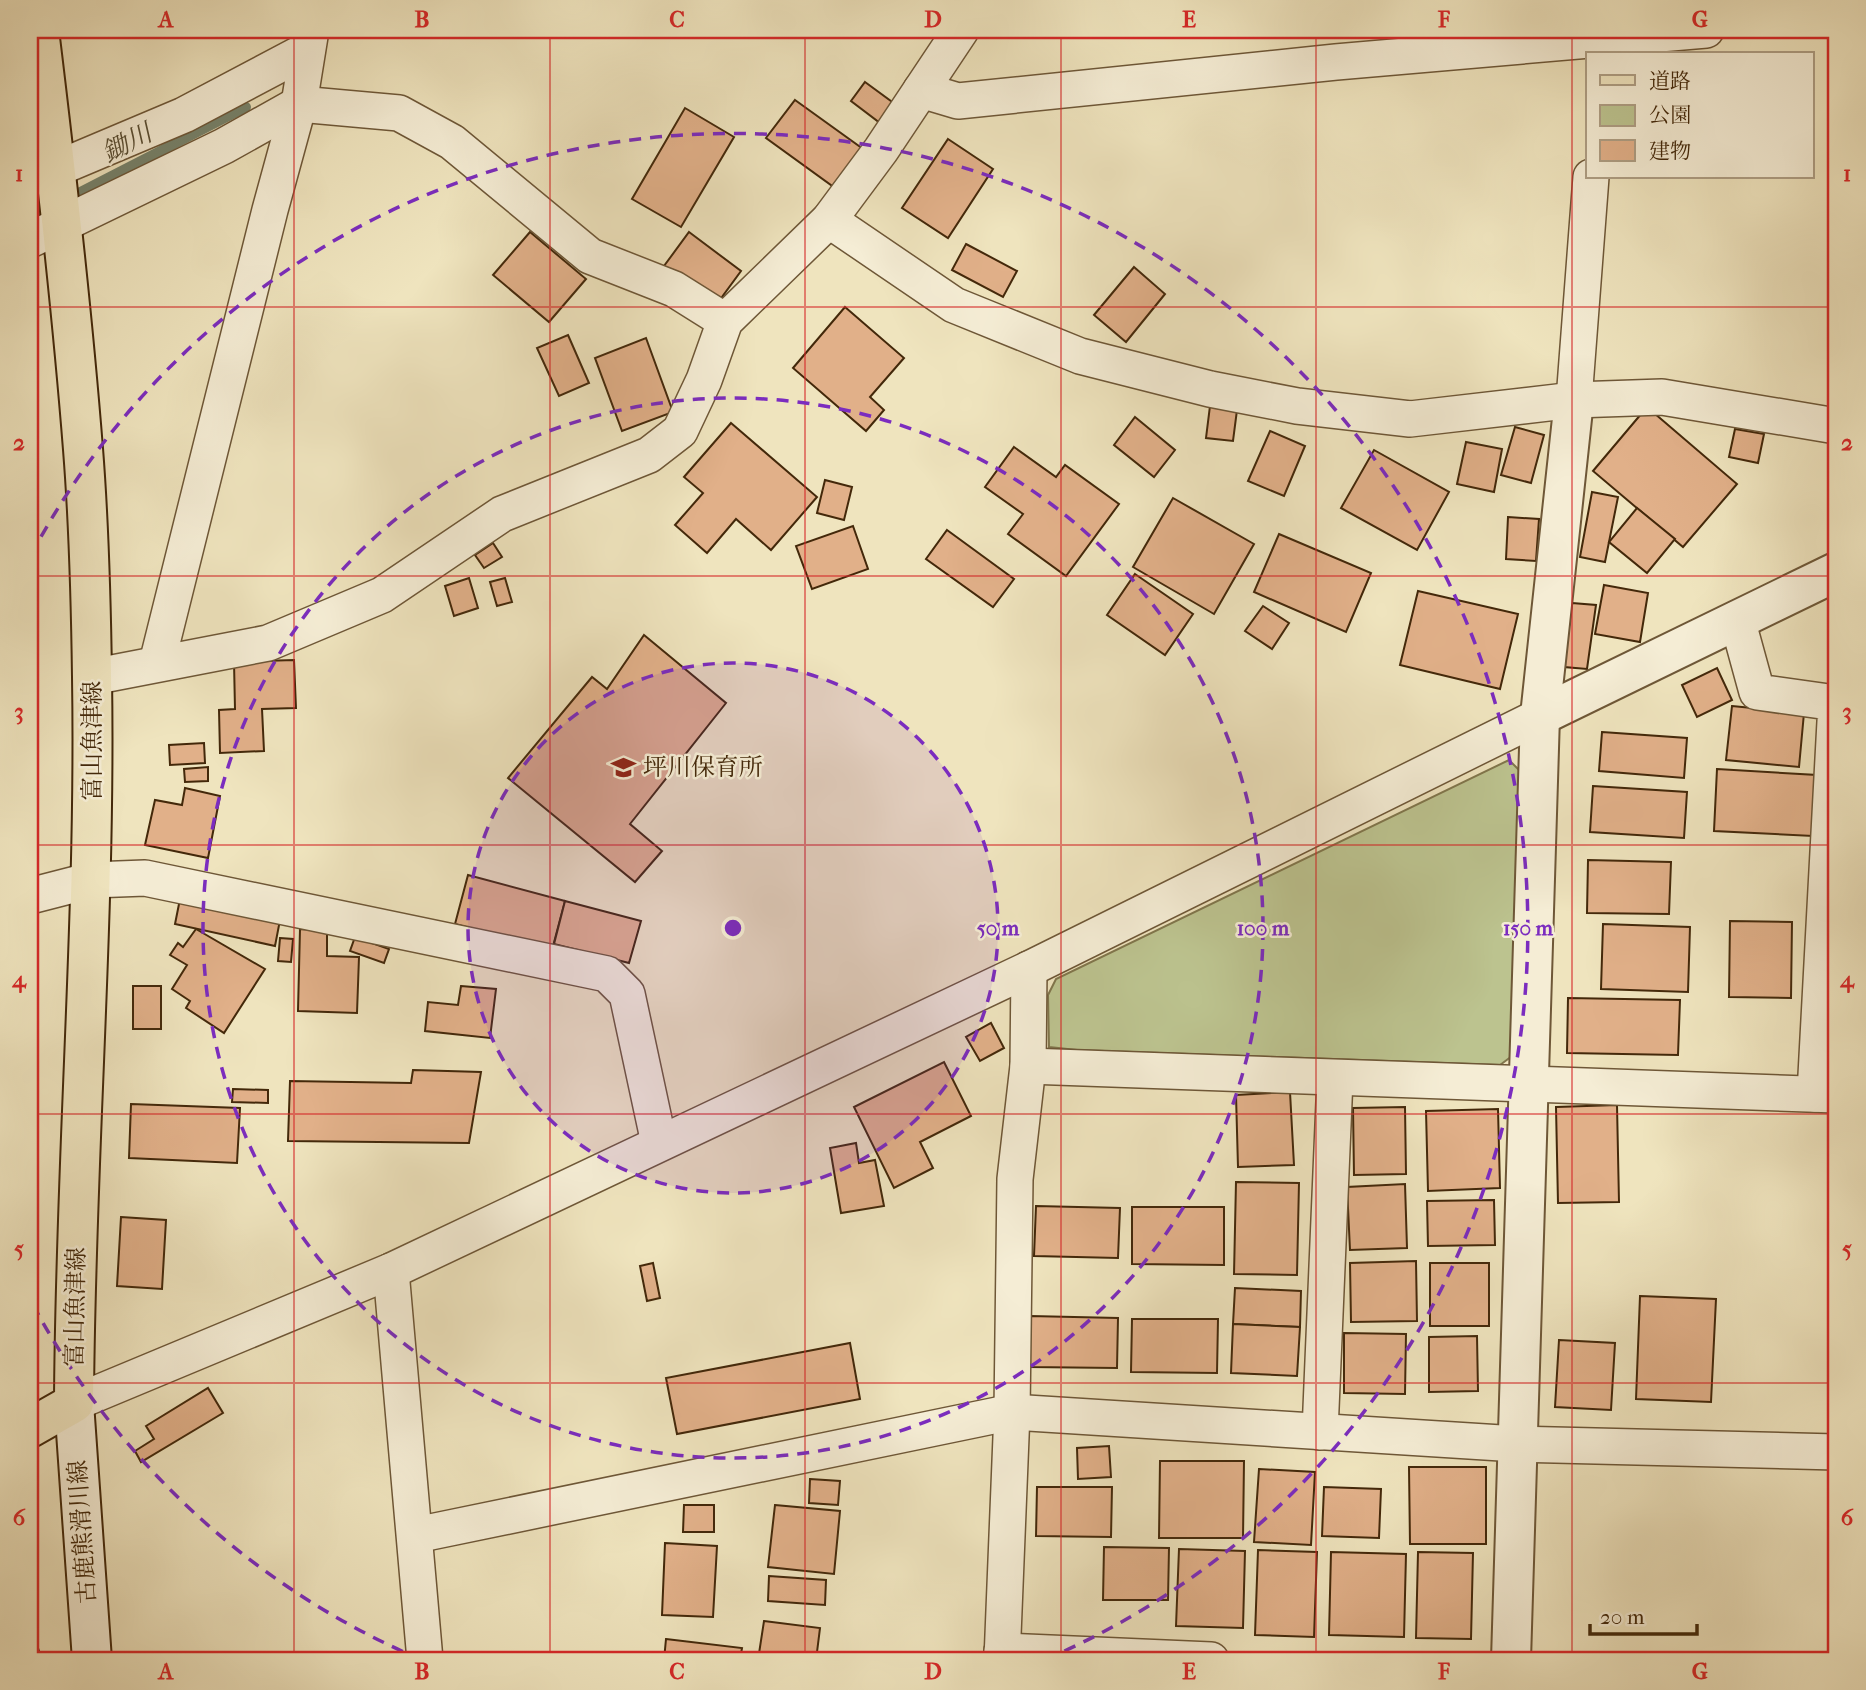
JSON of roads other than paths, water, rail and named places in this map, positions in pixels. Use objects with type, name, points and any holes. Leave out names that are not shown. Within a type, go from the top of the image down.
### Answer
[{"type":"main road","name":"富山魚津線","points":[[30,1428],[74,1403],[74,1295],[92,880],[92,677],[84,452],[51,227],[56,173],[39,30]]},
{"type":"street","points":[[92,677],[268,643],[281,638],[382,595],[502,514],[649,454],[680,431],[704,380],[725,321],[829,220],[881,150],[961,30]]},
{"type":"street","points":[[921,90],[958,101],[1336,62],[1706,30]]},
{"type":"street","points":[[56,173],[184,115],[309,40]]},
{"type":"street","points":[[157,663],[270,209],[299,104],[309,40]]},
{"type":"street","points":[[51,227],[224,146],[299,104],[399,113],[452,142],[590,256],[674,289],[725,321]]},
{"type":"street","points":[[1511,1660],[1540,716],[1574,400],[1591,178]]},
{"type":"street","points":[[829,220],[954,305],[1080,356],[1210,389],[1297,406],[1409,419],[1574,400],[1662,397],[1836,426]]},
{"type":"street","points":[[74,1403],[391,1271],[1029,969],[1836,572]]},
{"type":"street","points":[[1028,1066],[1826,1095],[1836,703],[1757,692],[1737,619]]},
{"type":"street","points":[[30,896],[92,880],[145,878],[607,974],[626,994],[659,1143]]},
{"type":"street","points":[[1029,969],[1028,1066],[1015,1179],[1012,1412],[1002,1656],[1211,1660]]},
{"type":"street","points":[[1320,1432],[1335,1077]]},
{"type":"street","points":[[391,1271],[425,1660]]},
{"type":"street","name":"古鹿熊滑川線","points":[[74,1403],[92,1660]]},
{"type":"street","points":[[416,1535],[1012,1412],[1517,1444],[1836,1452]]},
{"type":"waterway","name":"鋤川","points":[[30,218],[246,107]]},
{"type":"place","name":"坪川保育所","points":[[623,767]]}]
